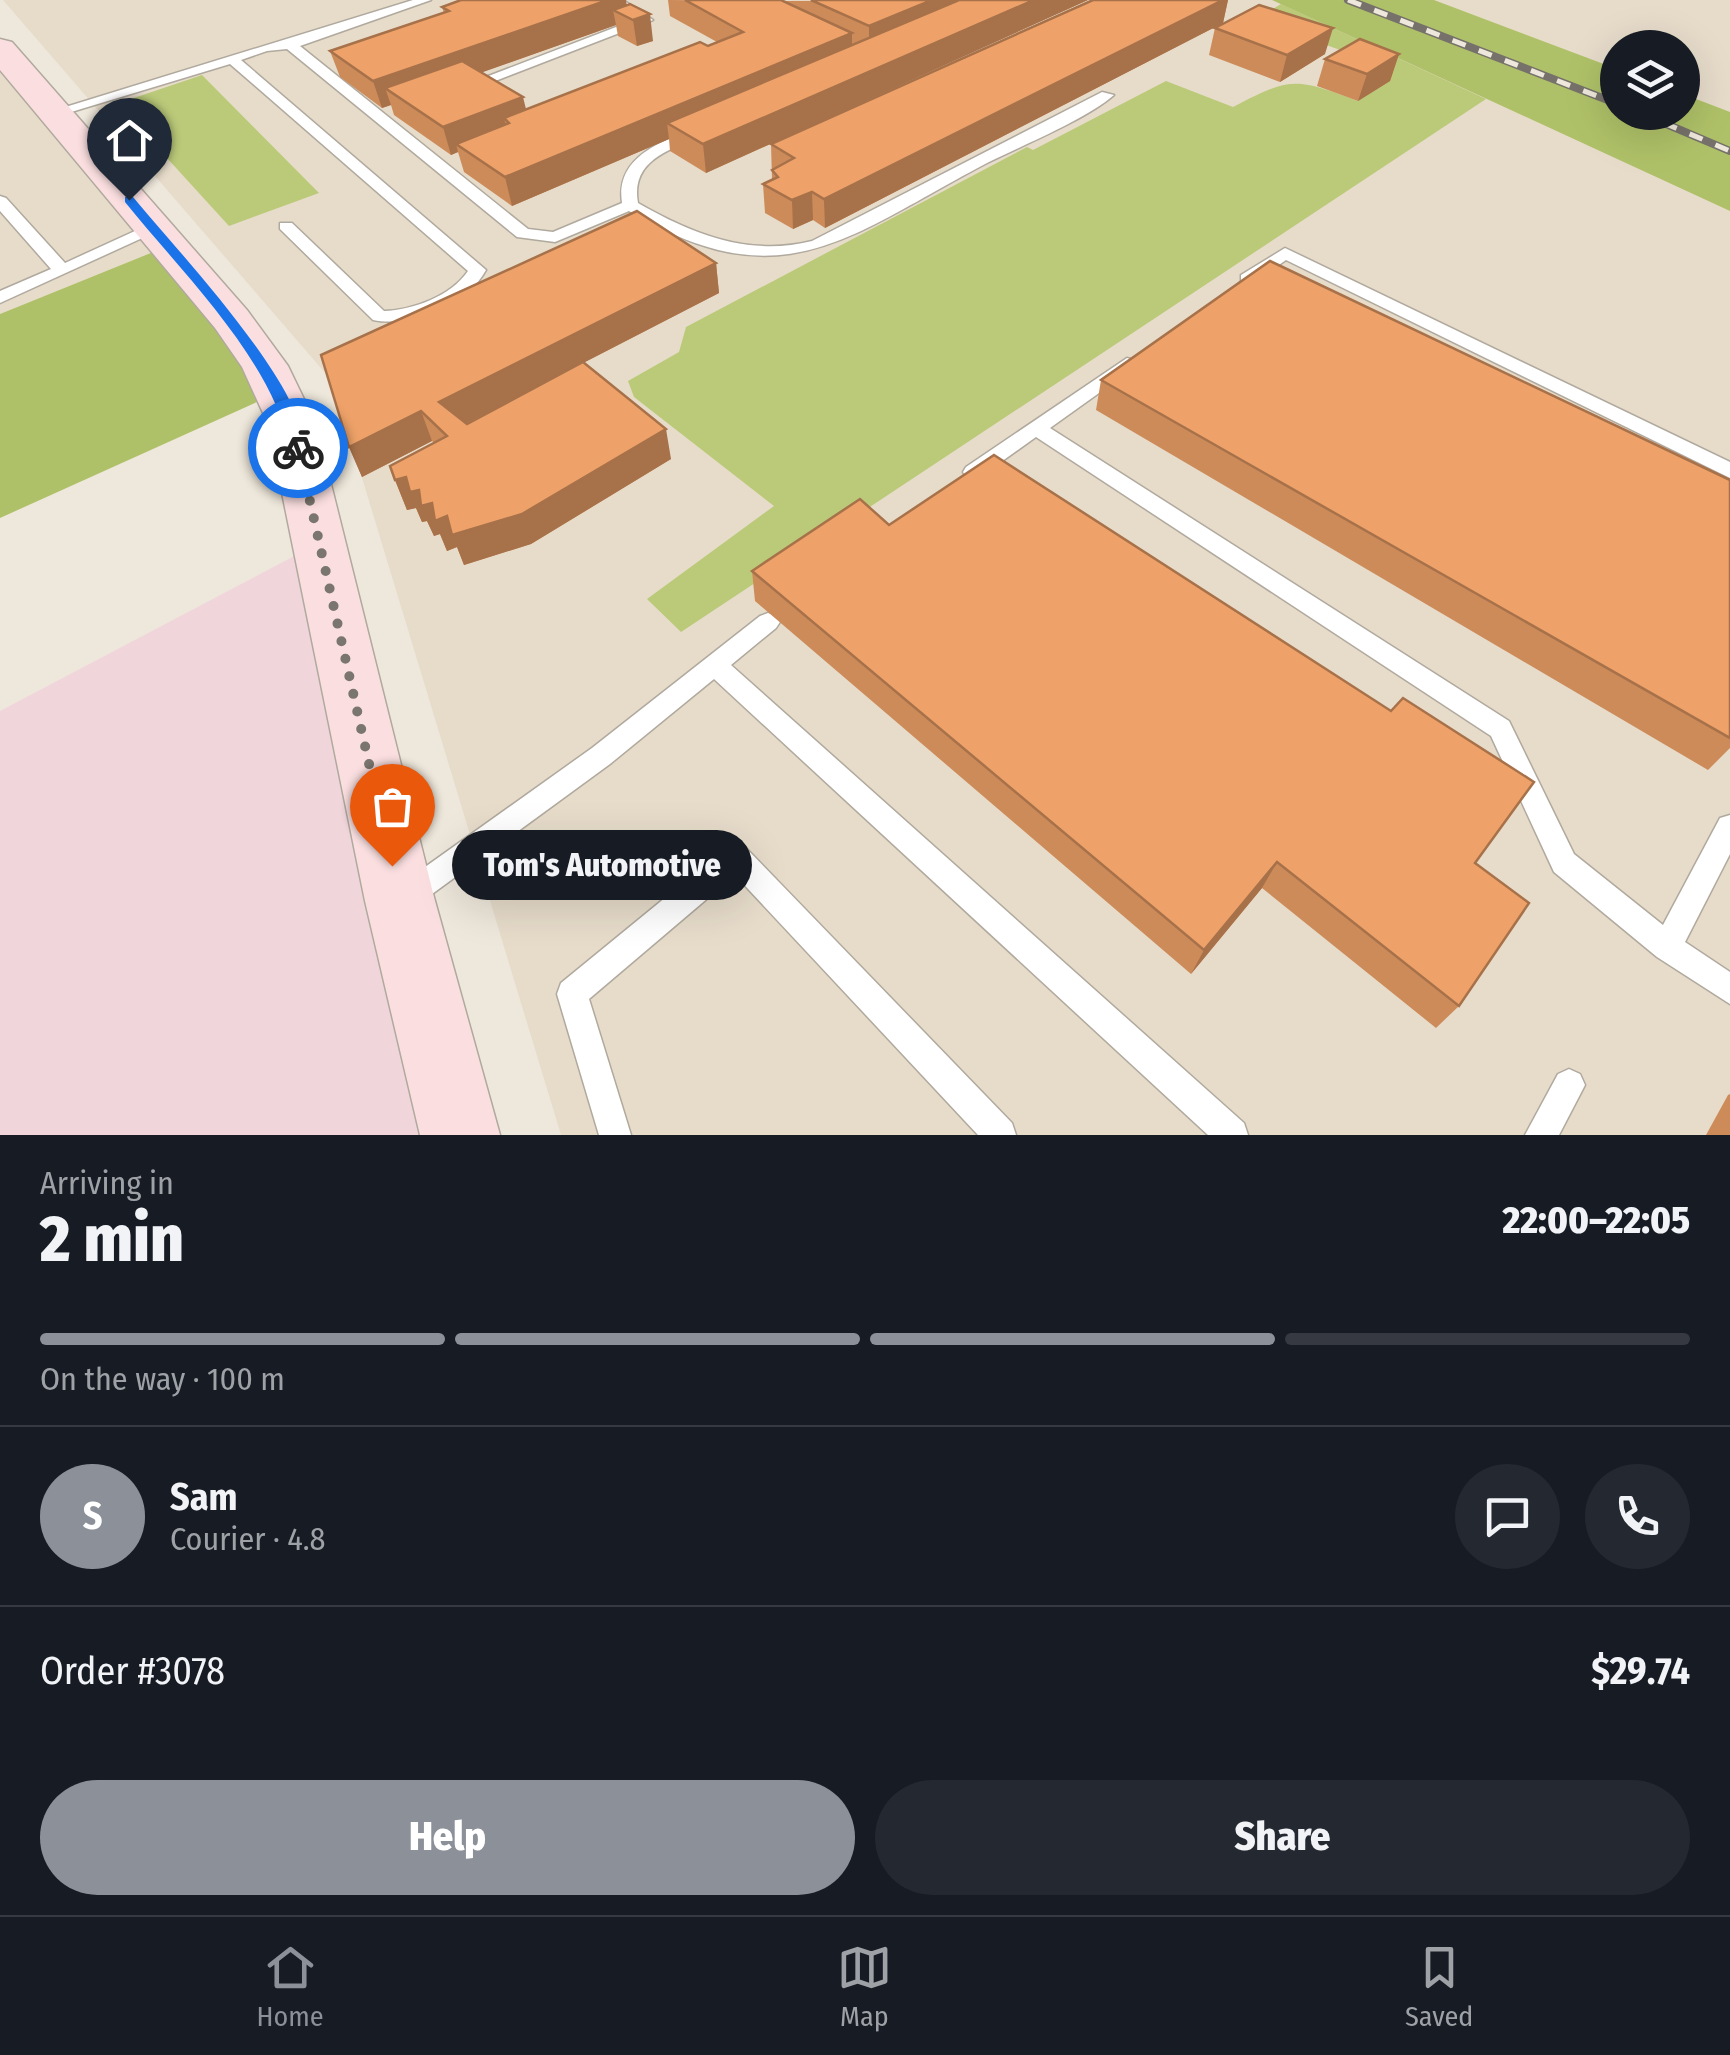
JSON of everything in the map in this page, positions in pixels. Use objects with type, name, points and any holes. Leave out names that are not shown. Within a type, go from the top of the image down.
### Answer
[{"type":"main road","points":[[0,50],[265,366],[292,424],[400,901],[460,1135]]},
{"type":"lane","points":[[53,112],[278,44],[290,45],[425,0]]},
{"type":"lane","points":[[614,0],[647,20]]},
{"type":"lane","points":[[486,80],[664,13]]},
{"type":"lane","points":[[290,45],[523,233],[555,237],[630,205]]},
{"type":"lane","points":[[232,59],[477,270],[476,278],[467,288],[405,316],[379,316],[286,226]]},
{"type":"lane","points":[[708,128],[654,152],[629,170],[624,188],[630,205],[654,220],[730,249],[794,253],[818,245],[1106,95]]},
{"type":"lane","points":[[0,201],[62,270]]},
{"type":"lane","points":[[0,298],[154,229]]},
{"type":"lane","points":[[1238,286],[1284,253],[1730,471]]},
{"type":"lane","points":[[960,482],[1144,352]]},
{"type":"lane","points":[[1036,428],[1500,728],[1564,863],[1667,947],[1730,989]]},
{"type":"lane","points":[[400,901],[601,756],[768,622]]},
{"type":"lane","points":[[715,665],[1232,1135]]},
{"type":"lane","points":[[1667,947],[1730,827]]},
{"type":"lane","points":[[615,1135],[572,994],[736,857],[1000,1135]]},
{"type":"lane","points":[[1540,1135],[1569,1084]]},
{"type":"shaded area","points":[[3,0],[1730,0],[1730,1135],[561,1135],[333,382]]},
{"type":"shaded area","points":[[0,49],[168,246],[0,314]]},
{"type":"shaded area","points":[[319,543],[460,1135],[0,1135],[0,711]]},
{"type":"green space","points":[[1272,0],[1434,0],[1600,63],[1600,130],[1700,130],[1700,101],[1730,112],[1730,211]]},
{"type":"green space","points":[[1281,4],[1486,99],[681,632],[647,599],[774,506],[634,397],[628,381],[679,352],[686,327],[1027,147],[1033,150],[1166,81],[1233,107],[1282,85],[1294,84],[1321,88],[1358,101],[1362,58],[1318,42],[1268,12]]},
{"type":"green space","points":[[202,75],[319,193],[229,226],[125,112],[137,108],[131,99]]},
{"type":"green space","points":[[168,246],[279,392],[0,518],[0,314]]},
{"type":"building","points":[[461,0],[608,0],[373,81],[330,51],[449,11],[442,7]]},
{"type":"building","points":[[685,0],[781,0],[852,33],[505,177],[456,144],[509,123],[504,118],[700,42],[708,46],[743,32]]},
{"type":"building","points":[[811,0],[932,0],[869,26]]},
{"type":"building","points":[[959,0],[1034,0],[703,144],[667,123]]},
{"type":"building","points":[[1093,0],[1223,0],[824,199],[812,192],[792,200],[763,184],[778,177],[772,170],[794,158],[771,144]]},
{"type":"building","points":[[630,4],[650,14],[633,20],[613,10]]},
{"type":"building","points":[[1259,5],[1333,28],[1287,55],[1215,28]]},
{"type":"building","points":[[1360,39],[1399,54],[1367,74],[1325,59]]},
{"type":"building","points":[[462,61],[523,97],[443,127],[385,88]]},
{"type":"building","points":[[637,211],[716,263],[439,402],[467,424],[583,362],[666,429],[522,514],[452,535],[447,516],[435,521],[432,503],[421,506],[419,490],[410,492],[406,477],[395,480],[390,466],[447,436],[421,411],[349,447],[321,355]]},
{"type":"building","points":[[1270,261],[1730,480],[1730,738],[1101,380]]},
{"type":"building","points":[[994,455],[1391,711],[1403,698],[1534,782],[1475,863],[1529,903],[1459,1006],[1277,862],[1204,950],[752,571],[860,499],[889,525]]},
{"type":"railway","points":[[1348,0],[1600,97]]},
{"type":"railway","points":[[1680,130],[1730,151]]},
{"type":"way so far","points":[[298,448],[392,866]]},
{"type":"place","name":"Tom's Automotive","points":[[392,866]]},
{"type":"route","points":[[129,200],[265,366],[292,424],[298,448]]}]
